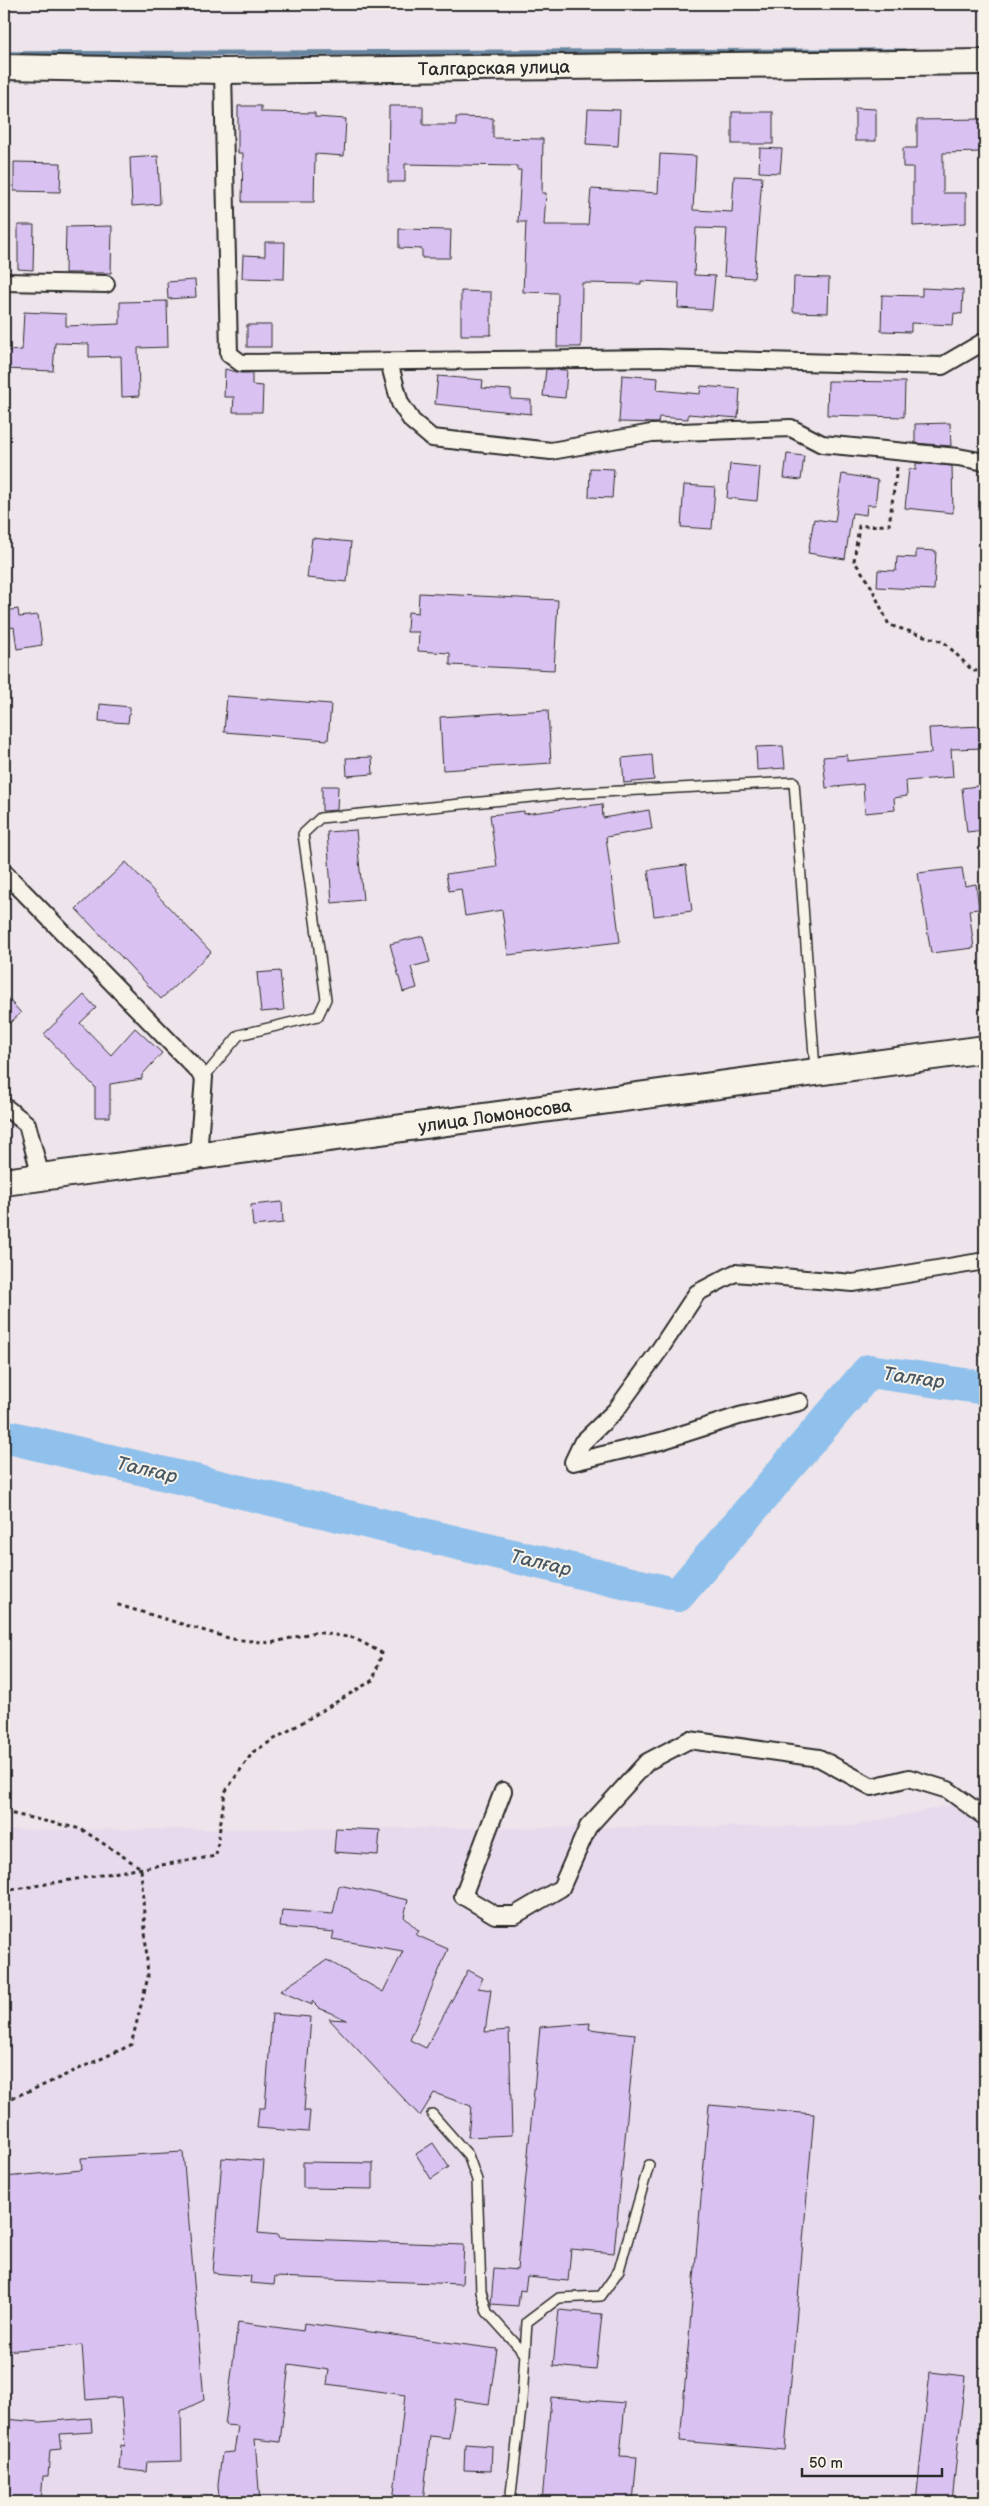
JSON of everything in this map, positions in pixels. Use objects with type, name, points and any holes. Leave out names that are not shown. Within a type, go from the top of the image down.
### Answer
[{"type":"main road","name":"улица Ломоносова","points":[[4,1182],[985,1049]]},
{"type":"street","name":"Талгарская улица","points":[[4,67],[223,71],[985,62]]},
{"type":"street","points":[[223,71],[229,354],[241,363],[659,358],[942,366],[985,342]]},
{"type":"street","points":[[4,282],[106,284]]},
{"type":"street","points":[[389,362],[400,403],[412,421],[432,438],[551,451],[652,433],[791,428],[822,444],[985,462]]},
{"type":"street","points":[[4,872],[204,1077],[198,1156]]},
{"type":"street","points":[[4,1106],[27,1124],[41,1178]]},
{"type":"street","points":[[800,1402],[739,1416],[661,1441],[573,1462],[582,1443],[616,1410],[658,1352],[696,1293],[735,1273],[853,1283],[985,1261]]},
{"type":"street","points":[[504,1791],[463,1896],[495,1915],[515,1915],[561,1888],[588,1827],[647,1762],[689,1740],[819,1758],[872,1786],[909,1778],[948,1790],[985,1817]]},
{"type":"lane","points":[[204,1077],[239,1035],[318,1016],[326,999],[303,834],[320,818],[563,794],[794,782],[815,1072]]},
{"type":"lane","points":[[432,2114],[468,2155],[477,2180],[481,2291],[487,2312],[524,2353]]},
{"type":"lane","points":[[510,2502],[522,2400],[527,2322],[559,2298],[601,2296],[619,2270],[649,2165]]},
{"type":"path","points":[[900,452],[889,524],[859,526],[854,561],[869,582],[889,625],[944,642],[973,671],[985,670]]},
{"type":"path","points":[[4,1891],[216,1856],[225,1792],[253,1752],[373,1680],[382,1653],[354,1638],[315,1632],[271,1643],[232,1639],[115,1604]]},
{"type":"path","points":[[4,1812],[81,1829],[141,1868]]},
{"type":"path","points":[[4,2101],[132,2045],[148,1977],[141,1868]]},
{"type":"shaded area","points":[[985,1797],[985,2502],[4,2502],[4,1830],[853,1826]]},
{"type":"building","points":[[238,106],[261,106],[261,112],[315,113],[315,117],[346,119],[344,156],[315,154],[314,202],[242,202],[243,153],[238,153]]},
{"type":"building","points":[[389,106],[423,106],[423,125],[456,125],[456,117],[493,118],[493,138],[543,139],[542,193],[546,193],[544,225],[588,225],[591,189],[658,193],[660,154],[696,156],[693,210],[732,212],[734,176],[762,177],[754,278],[724,276],[727,229],[696,228],[694,275],[715,276],[712,310],[678,308],[679,283],[641,281],[641,284],[582,283],[581,347],[557,347],[558,293],[523,292],[526,222],[518,222],[521,170],[517,170],[517,166],[405,164],[405,182],[388,182]]},
{"type":"building","points":[[855,108],[876,109],[876,141],[855,141]]},
{"type":"building","points":[[588,109],[620,110],[618,146],[586,144]]},
{"type":"building","points":[[732,112],[773,112],[773,144],[732,144]]},
{"type":"building","points":[[982,119],[982,152],[943,153],[943,193],[966,193],[966,223],[913,226],[913,167],[903,167],[903,148],[917,148],[917,120]]},
{"type":"building","points":[[760,148],[782,149],[780,173],[759,172]]},
{"type":"building","points":[[158,156],[160,204],[132,206],[130,158]]},
{"type":"building","points":[[14,162],[61,163],[60,192],[14,191]]},
{"type":"building","points":[[18,225],[34,225],[33,270],[18,269]]},
{"type":"building","points":[[112,226],[111,273],[65,273],[66,227]]},
{"type":"building","points":[[399,229],[451,230],[450,258],[422,258],[422,249],[399,248]]},
{"type":"building","points":[[265,242],[285,242],[284,279],[242,278],[243,255],[265,256]]},
{"type":"building","points":[[794,277],[829,278],[828,313],[793,312]]},
{"type":"building","points":[[195,280],[196,297],[168,299],[167,282]]},
{"type":"building","points":[[922,288],[963,290],[962,314],[954,313],[953,325],[911,323],[911,332],[881,331],[882,295],[922,296]]},
{"type":"building","points":[[461,291],[491,292],[491,335],[461,335]]},
{"type":"building","points":[[167,301],[168,347],[138,348],[139,396],[122,397],[121,356],[89,357],[89,344],[55,343],[53,371],[4,369],[4,351],[22,350],[24,312],[66,314],[66,326],[120,324],[120,302]]},
{"type":"building","points":[[247,325],[271,325],[271,347],[247,347]]},
{"type":"building","points":[[225,369],[241,373],[252,373],[252,385],[263,386],[262,412],[233,412],[234,397],[224,397]]},
{"type":"building","points":[[546,369],[567,370],[565,398],[543,396]]},
{"type":"building","points":[[622,375],[658,378],[657,390],[700,394],[701,386],[740,389],[738,418],[688,414],[688,419],[659,417],[658,423],[619,422]]},
{"type":"building","points":[[438,376],[483,380],[482,388],[511,390],[511,399],[531,400],[531,414],[435,404]]},
{"type":"building","points":[[828,381],[905,382],[904,417],[827,415]]},
{"type":"building","points":[[950,423],[951,446],[915,443],[915,424]]},
{"type":"building","points":[[787,454],[804,456],[801,480],[784,478]]},
{"type":"building","points":[[916,463],[952,466],[953,513],[905,508],[909,469],[916,470]]},
{"type":"building","points":[[730,464],[760,467],[757,501],[727,498]]},
{"type":"building","points":[[590,468],[614,469],[612,498],[589,497]]},
{"type":"building","points":[[842,474],[878,480],[875,505],[867,505],[866,515],[852,513],[845,559],[808,553],[814,519],[835,522]]},
{"type":"building","points":[[684,485],[715,487],[712,529],[681,527]]},
{"type":"building","points":[[312,538],[351,542],[347,582],[307,578]]},
{"type":"building","points":[[916,550],[936,551],[934,590],[877,587],[878,570],[896,571],[897,557],[916,558]]},
{"type":"building","points":[[419,593],[558,600],[554,670],[450,665],[450,653],[418,651],[419,632],[407,632],[408,612],[418,613]]},
{"type":"building","points":[[18,609],[19,617],[38,615],[42,645],[17,649],[14,627],[4,629],[4,611]]},
{"type":"building","points":[[227,696],[331,704],[328,740],[224,732]]},
{"type":"building","points":[[100,704],[130,707],[128,723],[99,721]]},
{"type":"building","points":[[548,710],[551,763],[443,770],[440,717]]},
{"type":"building","points":[[985,726],[985,748],[951,749],[953,777],[906,781],[907,796],[894,798],[895,810],[865,813],[863,784],[826,788],[823,757],[847,755],[847,761],[931,753],[929,728]]},
{"type":"building","points":[[783,746],[785,768],[757,770],[756,747]]},
{"type":"building","points":[[652,755],[654,780],[624,783],[622,758]]},
{"type":"building","points":[[372,757],[373,774],[347,776],[346,758]]},
{"type":"building","points":[[985,785],[985,830],[967,832],[962,788]]},
{"type":"building","points":[[322,786],[338,786],[337,810],[322,811]]},
{"type":"building","points":[[602,804],[603,818],[649,810],[652,829],[606,837],[620,942],[508,955],[502,910],[465,916],[461,889],[449,891],[446,874],[497,867],[490,815],[524,811],[524,814]]},
{"type":"building","points":[[356,830],[363,900],[332,903],[327,832]]},
{"type":"building","points":[[126,862],[211,952],[161,999],[76,909]]},
{"type":"building","points":[[686,865],[692,911],[654,916],[648,870]]},
{"type":"building","points":[[962,868],[965,886],[976,884],[979,909],[969,910],[974,948],[931,953],[918,873]]},
{"type":"building","points":[[423,936],[430,962],[411,967],[417,988],[403,992],[390,944]]},
{"type":"building","points":[[280,971],[284,1010],[261,1012],[257,973]]},
{"type":"building","points":[[4,994],[21,1013],[4,1028]]},
{"type":"building","points":[[84,995],[96,1008],[80,1023],[111,1055],[135,1028],[162,1053],[142,1075],[142,1079],[110,1084],[110,1117],[95,1117],[95,1087],[44,1034]]},
{"type":"building","points":[[282,1202],[283,1223],[253,1226],[251,1205]]},
{"type":"building","points":[[336,1828],[380,1830],[378,1855],[334,1852]]},
{"type":"building","points":[[339,1885],[408,1900],[404,1917],[419,1931],[416,1935],[448,1949],[410,2040],[426,2048],[468,1970],[483,1978],[478,1988],[491,1990],[485,2032],[509,2030],[512,2135],[468,2137],[471,2106],[434,2093],[420,2116],[329,2019],[347,2020],[319,2008],[312,2001],[312,2005],[280,1991],[327,1960],[383,1992],[403,1951],[332,1939],[334,1932],[280,1927],[282,1910],[333,1914]]},
{"type":"building","points":[[272,2014],[311,2017],[304,2111],[310,2111],[308,2132],[257,2128],[259,2108],[265,2108]]},
{"type":"building","points":[[590,2023],[589,2029],[635,2034],[614,2253],[571,2249],[568,2281],[527,2277],[525,2291],[520,2290],[518,2306],[491,2304],[494,2268],[517,2270],[540,2027]]},
{"type":"building","points":[[709,2105],[814,2114],[785,2450],[680,2441]]},
{"type":"building","points":[[433,2143],[449,2167],[431,2179],[416,2154]]},
{"type":"building","points":[[183,2152],[204,2400],[181,2411],[182,2461],[147,2462],[146,2472],[119,2469],[121,2445],[125,2446],[121,2397],[86,2400],[82,2345],[4,2351],[4,2177],[82,2170],[81,2158]]},
{"type":"building","points":[[222,2158],[264,2161],[258,2233],[278,2235],[278,2238],[464,2245],[462,2284],[275,2277],[274,2285],[250,2283],[251,2276],[213,2273]]},
{"type":"building","points":[[303,2162],[373,2163],[373,2189],[303,2188]]},
{"type":"building","points":[[559,2310],[602,2314],[596,2370],[553,2366]]},
{"type":"building","points":[[238,2322],[303,2331],[304,2323],[497,2349],[489,2404],[455,2399],[449,2438],[430,2436],[423,2502],[393,2502],[405,2395],[327,2384],[329,2370],[289,2364],[280,2442],[255,2439],[260,2502],[219,2502],[218,2485],[222,2453],[234,2452],[238,2426],[225,2425]]},
{"type":"building","points":[[930,2372],[965,2376],[952,2502],[916,2502]]},
{"type":"building","points":[[551,2397],[625,2403],[620,2456],[637,2457],[633,2502],[542,2502]]},
{"type":"building","points":[[91,2418],[92,2432],[60,2434],[62,2449],[50,2450],[48,2476],[43,2476],[41,2502],[4,2502],[4,2419],[40,2422]]},
{"type":"building","points":[[465,2444],[492,2446],[491,2471],[464,2470]]},
{"type":"waterway","points":[[4,54],[904,51]]},
{"type":"waterway","name":"Талғар","points":[[4,1436],[678,1595],[869,1371],[985,1388]]}]
